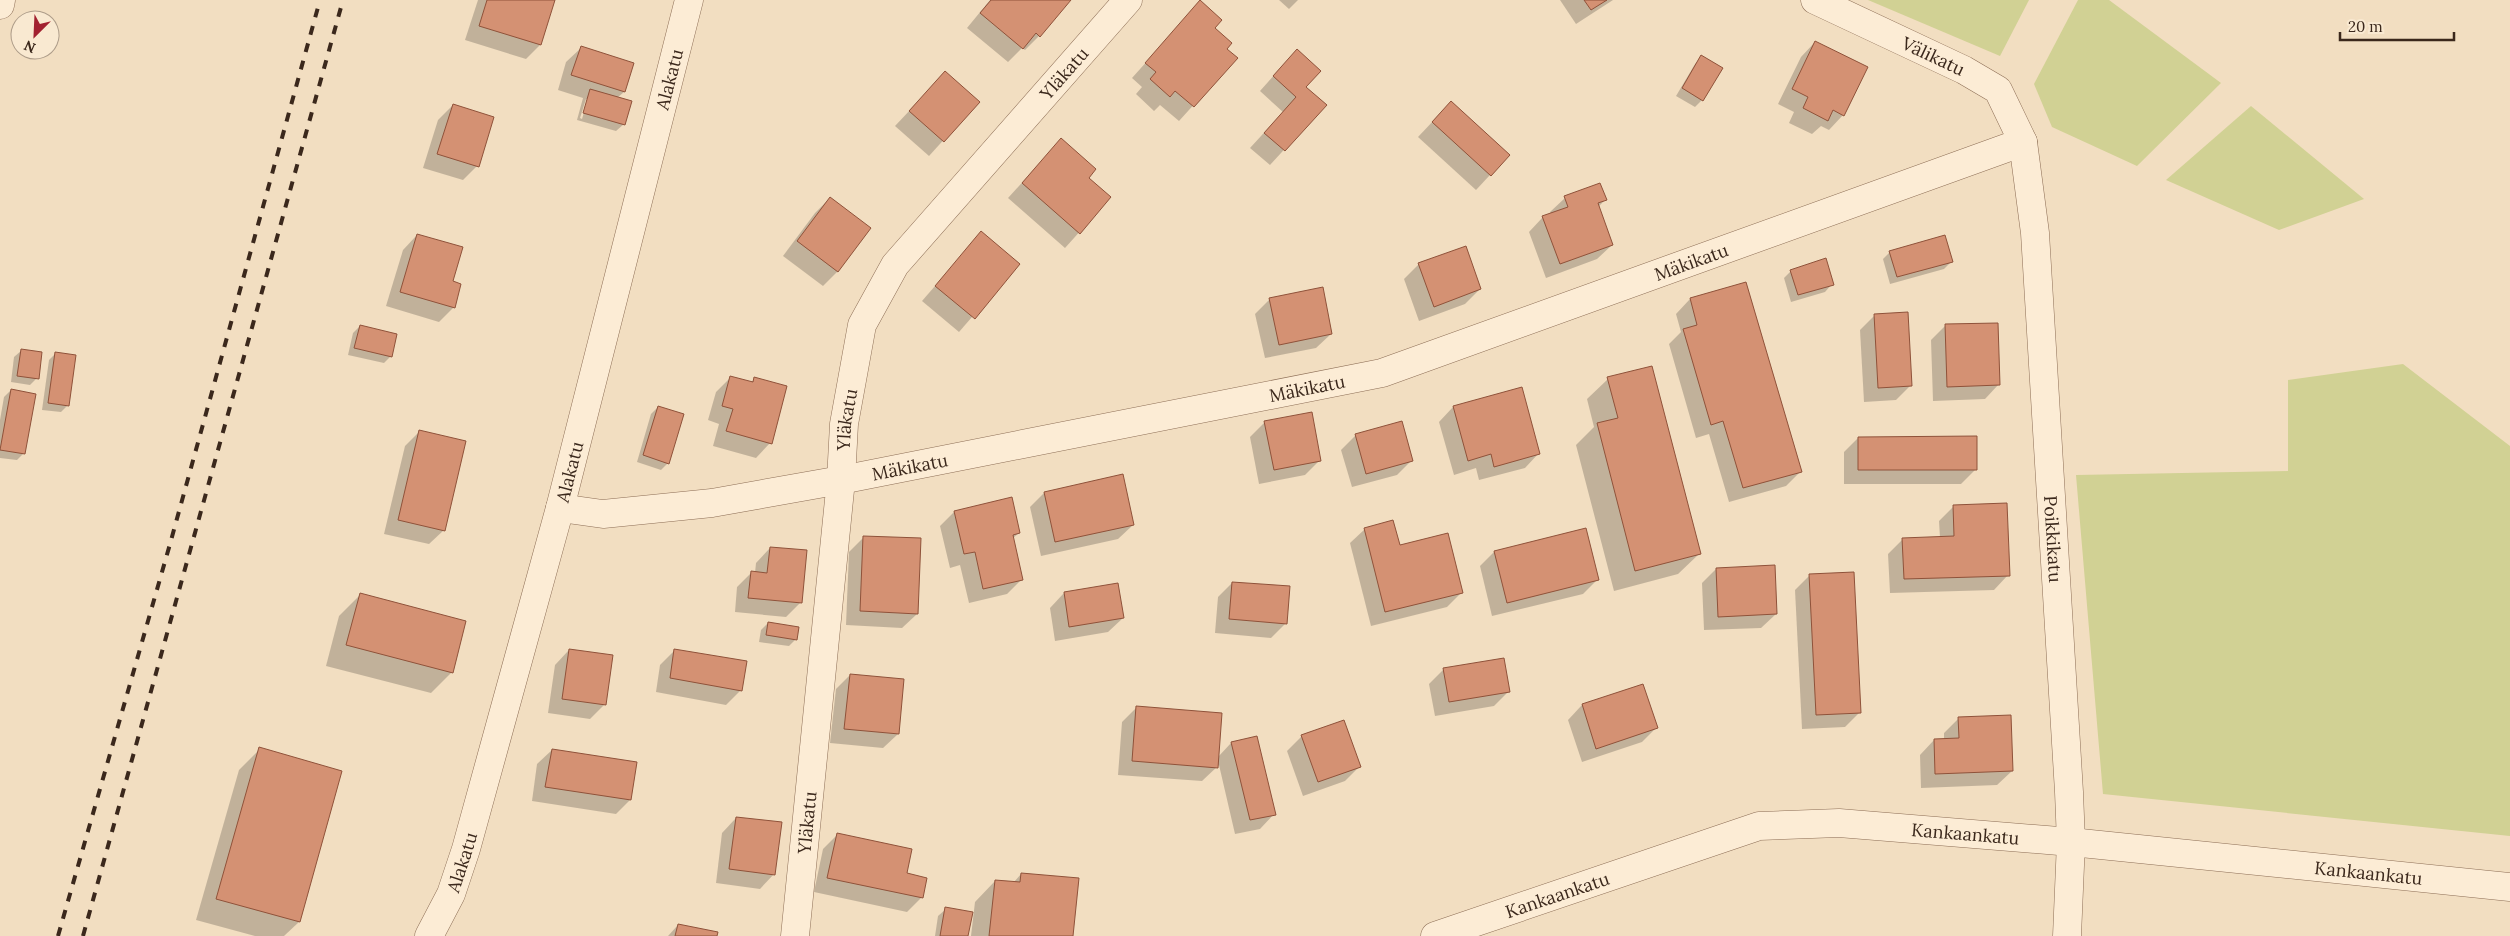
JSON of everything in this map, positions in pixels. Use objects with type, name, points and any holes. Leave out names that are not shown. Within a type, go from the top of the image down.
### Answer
[{"type":"street","points":[[0,5],[1,0]]},
{"type":"street","name":"Alakatu","points":[[429,936],[451,894],[466,849],[560,508],[689,0]]},
{"type":"street","name":"Yläkatu","points":[[795,936],[841,480],[844,424],[862,325],[895,265],[1128,0]]},
{"type":"street","name":"Välikatu","points":[[1815,0],[1964,70],[1998,90],[2023,142]]},
{"type":"street","name":"Mäkikatu","points":[[560,508],[604,514],[712,502],[841,480],[1382,373],[2023,142]]},
{"type":"street","name":"Poikkikatu","points":[[2023,142],[2035,233],[2071,842],[2067,936]]},
{"type":"street","name":"Kankaankatu","points":[[1435,936],[1759,826],[1839,823],[2071,842],[2510,887]]},
{"type":"green space","points":[[1868,0],[2029,0],[2000,56]]},
{"type":"green space","points":[[2078,0],[2109,0],[2221,83],[2137,166],[2052,127],[2034,84]]},
{"type":"green space","points":[[2251,106],[2364,199],[2279,230],[2166,180]]},
{"type":"green space","points":[[2403,364],[2510,446],[2510,836],[2103,794],[2076,475],[2288,471],[2288,380]]},
{"type":"building","points":[[487,0],[555,0],[541,45],[479,26]]},
{"type":"building","points":[[991,0],[1071,0],[1040,37],[1036,33],[1023,49],[980,13]]},
{"type":"building","points":[[1200,0],[1222,20],[1215,28],[1232,43],[1227,49],[1238,58],[1194,107],[1175,91],[1170,97],[1150,79],[1156,72],[1145,63]]},
{"type":"building","points":[[1584,0],[1607,0],[1591,10]]},
{"type":"building","points":[[1815,41],[1868,67],[1844,116],[1833,110],[1828,121],[1803,108],[1808,97],[1792,89]]},
{"type":"building","points":[[581,46],[634,63],[625,92],[571,75]]},
{"type":"building","points":[[1297,49],[1321,71],[1306,87],[1327,105],[1285,151],[1264,133],[1296,97],[1273,76]]},
{"type":"building","points":[[1701,55],[1723,68],[1703,101],[1682,88]]},
{"type":"building","points":[[945,71],[980,102],[944,142],[909,111]]},
{"type":"building","points":[[590,89],[632,101],[625,125],[583,113]]},
{"type":"building","points":[[1451,101],[1510,155],[1491,176],[1432,122]]},
{"type":"building","points":[[453,104],[494,117],[479,167],[437,154]]},
{"type":"building","points":[[1061,138],[1096,169],[1089,178],[1111,197],[1080,234],[1022,183]]},
{"type":"building","points":[[1600,183],[1607,200],[1598,203],[1613,245],[1560,264],[1542,216],[1568,207],[1564,196]]},
{"type":"building","points":[[830,197],[871,228],[838,272],[797,241]]},
{"type":"building","points":[[981,231],[1020,264],[975,319],[935,286]]},
{"type":"building","points":[[417,234],[463,247],[453,281],[461,284],[455,308],[400,292]]},
{"type":"building","points":[[1945,235],[1953,262],[1897,277],[1889,251]]},
{"type":"building","points":[[1466,246],[1481,289],[1434,307],[1418,263]]},
{"type":"building","points":[[1826,258],[1834,285],[1798,295],[1790,270]]},
{"type":"building","points":[[1746,282],[1802,472],[1743,488],[1723,421],[1711,425],[1683,329],[1697,325],[1690,298]]},
{"type":"building","points":[[1323,287],[1332,334],[1279,345],[1269,298]]},
{"type":"building","points":[[1908,312],[1912,386],[1878,388],[1874,314]]},
{"type":"building","points":[[1998,323],[2000,385],[1947,387],[1945,324]]},
{"type":"building","points":[[360,325],[397,334],[392,357],[354,348]]},
{"type":"building","points":[[21,349],[42,352],[39,379],[17,376]]},
{"type":"building","points":[[55,352],[76,355],[69,406],[48,403]]},
{"type":"building","points":[[1652,366],[1701,554],[1635,571],[1597,423],[1618,418],[1607,377]]},
{"type":"building","points":[[730,376],[753,382],[754,377],[787,386],[772,444],[726,431],[733,409],[722,406]]},
{"type":"building","points":[[1522,387],[1540,454],[1494,467],[1491,454],[1468,461],[1453,406]]},
{"type":"building","points":[[11,389],[36,394],[25,454],[0,450]]},
{"type":"building","points":[[658,406],[684,414],[669,464],[643,455]]},
{"type":"building","points":[[1312,412],[1321,461],[1274,470],[1264,421]]},
{"type":"building","points":[[1402,421],[1413,461],[1366,474],[1355,434]]},
{"type":"building","points":[[419,430],[466,441],[445,531],[398,520]]},
{"type":"building","points":[[1977,436],[1977,470],[1858,470],[1858,437]]},
{"type":"building","points":[[1123,474],[1134,525],[1055,542],[1044,492]]},
{"type":"building","points":[[1012,497],[1020,533],[1013,535],[1023,580],[983,589],[975,552],[964,554],[954,511]]},
{"type":"building","points":[[2007,503],[2010,576],[1904,579],[1902,538],[1954,536],[1953,505]]},
{"type":"building","points":[[1393,520],[1400,545],[1448,533],[1463,593],[1385,612],[1364,528]]},
{"type":"building","points":[[1586,528],[1599,580],[1507,603],[1494,551]]},
{"type":"building","points":[[863,536],[921,538],[918,614],[860,611]]},
{"type":"building","points":[[770,547],[807,550],[802,603],[748,598],[751,571],[767,573]]},
{"type":"building","points":[[1775,565],[1777,614],[1718,617],[1716,568]]},
{"type":"building","points":[[1854,572],[1861,713],[1816,715],[1809,574]]},
{"type":"building","points":[[1232,582],[1290,586],[1287,624],[1229,619]]},
{"type":"building","points":[[1118,583],[1124,618],[1069,627],[1064,592]]},
{"type":"building","points":[[360,593],[466,621],[453,673],[346,645]]},
{"type":"building","points":[[768,622],[799,627],[797,640],[766,635]]},
{"type":"building","points":[[569,649],[613,655],[606,705],[562,699]]},
{"type":"building","points":[[674,649],[747,661],[742,691],[670,678]]},
{"type":"building","points":[[1504,658],[1510,692],[1449,702],[1443,668]]},
{"type":"building","points":[[850,674],[904,679],[899,734],[844,729]]},
{"type":"building","points":[[1643,684],[1658,728],[1596,749],[1582,704]]},
{"type":"building","points":[[1136,706],[1222,713],[1218,768],[1132,761]]},
{"type":"building","points":[[2011,715],[2013,771],[1935,774],[1934,739],[1959,738],[1958,717]]},
{"type":"building","points":[[1344,720],[1361,767],[1318,782],[1301,735]]},
{"type":"building","points":[[1257,736],[1276,815],[1250,820],[1231,742]]},
{"type":"building","points":[[259,747],[342,771],[300,922],[216,899]]},
{"type":"building","points":[[552,749],[637,762],[631,800],[545,787]]},
{"type":"building","points":[[736,817],[782,822],[775,875],[729,869]]},
{"type":"building","points":[[837,833],[912,849],[907,873],[927,878],[923,898],[827,878]]},
{"type":"building","points":[[1021,873],[1079,878],[1073,936],[989,936],[995,880],[1020,882]]},
{"type":"building","points":[[945,907],[973,912],[968,936],[940,936]]},
{"type":"building","points":[[678,924],[718,932],[717,936],[675,936]]},
{"type":"railway","points":[[58,936],[170,544],[320,0]]},
{"type":"railway","points":[[83,936],[343,0]]}]
